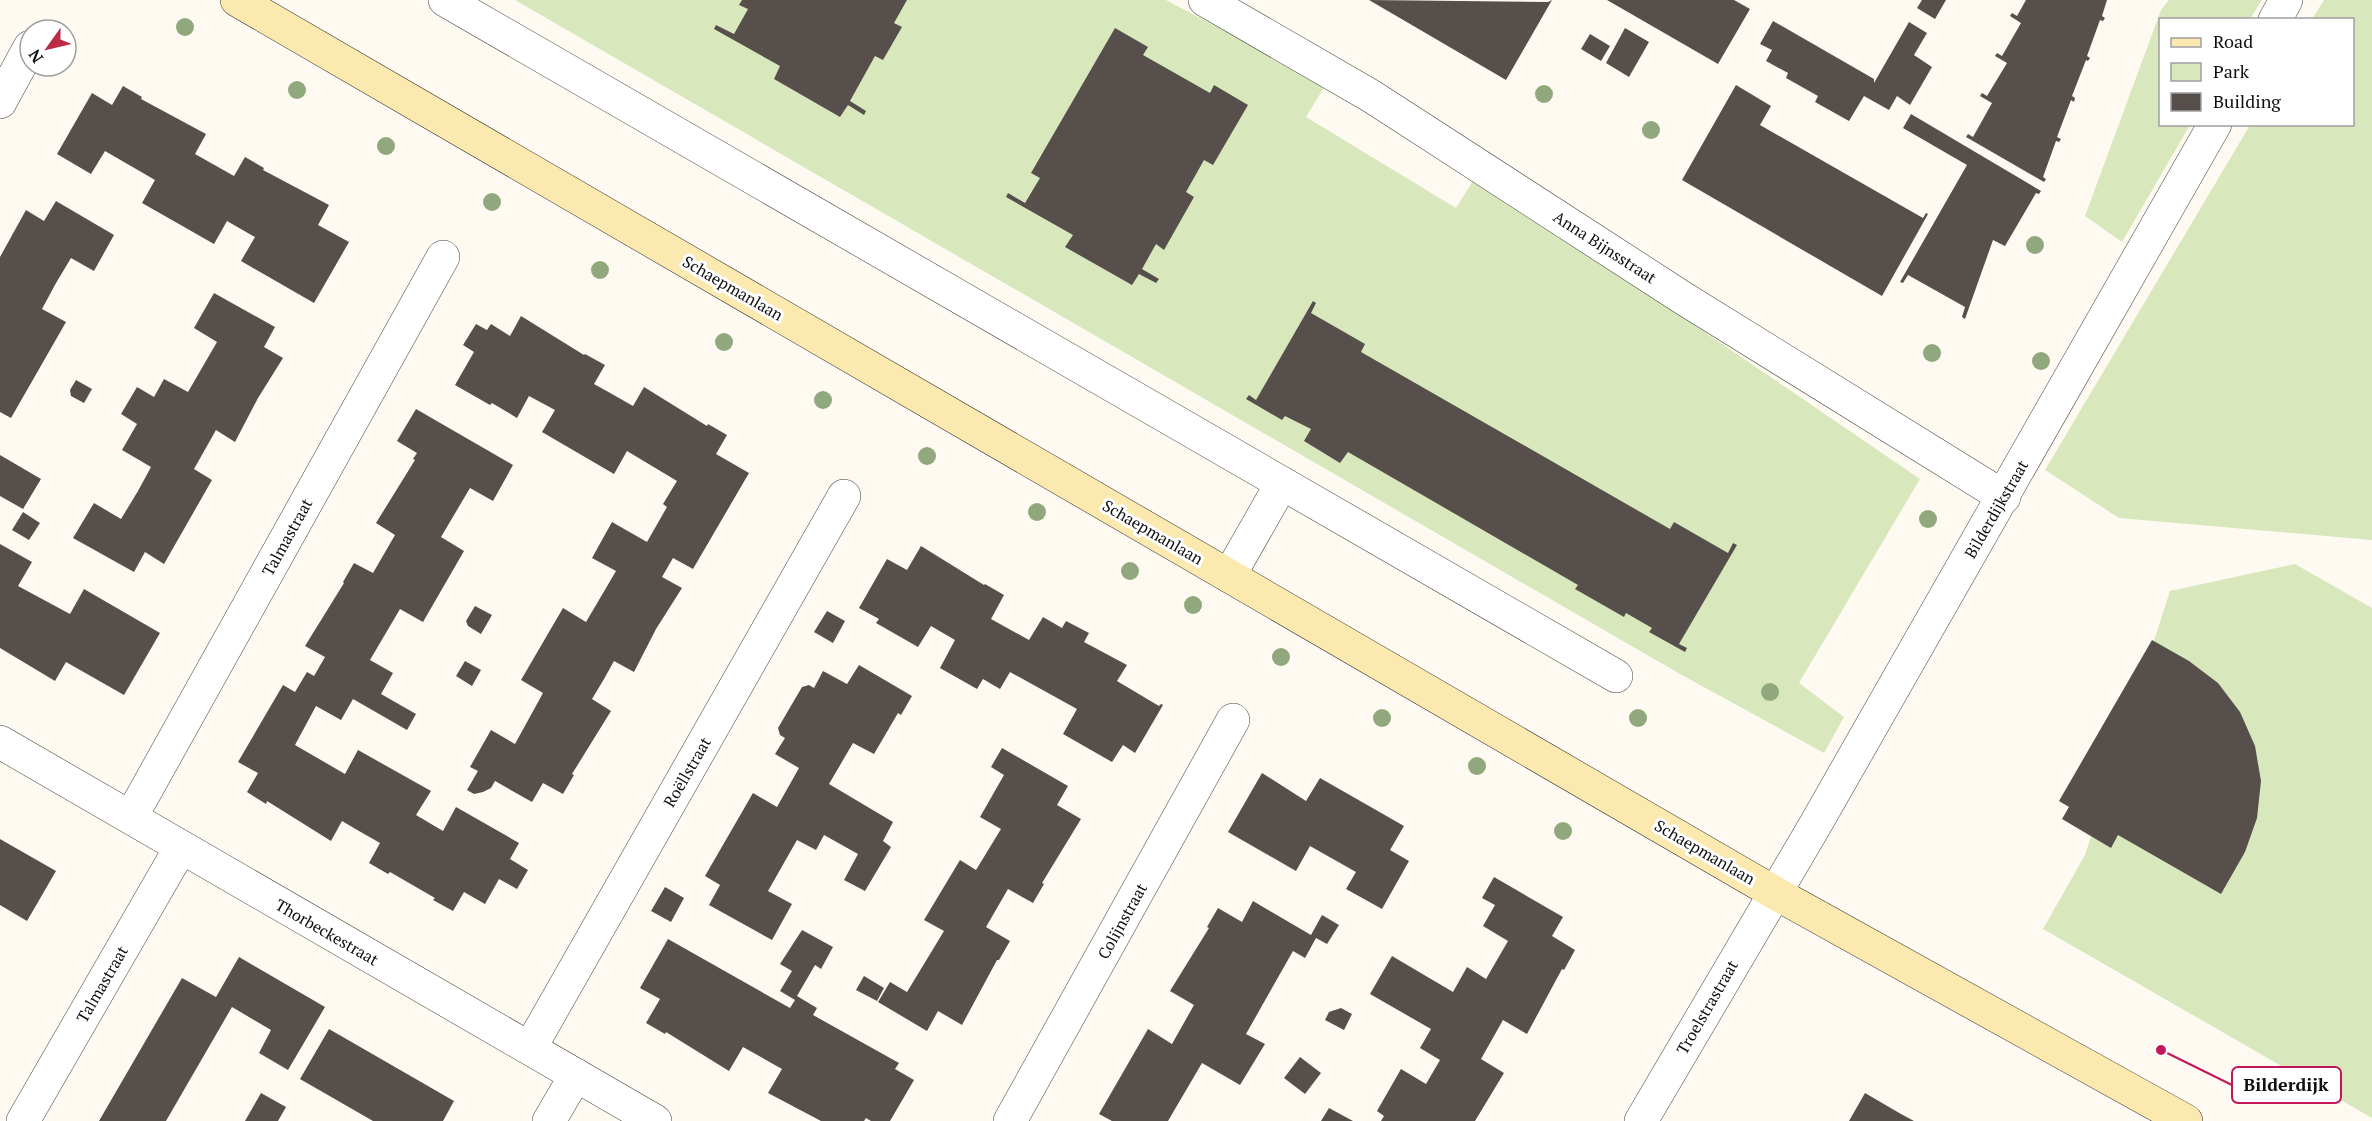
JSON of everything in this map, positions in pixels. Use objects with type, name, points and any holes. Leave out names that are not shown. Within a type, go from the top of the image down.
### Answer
[{"type":"street","name":"Schaepmanlaan","points":[[237,0],[1775,892],[2186,1121]]},
{"type":"street","points":[[445,0],[1616,676]]},
{"type":"street","name":"Anna Bijnsstraat","points":[[1205,0],[1371,96],[1683,297],[2004,497]]},
{"type":"street","points":[[2276,18],[2286,0]]},
{"type":"street","points":[[0,102],[18,69]]},
{"type":"street","name":"Bilderdijkstraat","points":[[1775,892],[2004,497],[2214,126]]},
{"type":"street","name":"Talmastraat","points":[[131,817],[443,257]]},
{"type":"street","points":[[1229,576],[1282,483]]},
{"type":"street","name":"Roëllstraat","points":[[530,1048],[844,496]]},
{"type":"street","name":"Colijnstraat","points":[[1011,1121],[1233,720]]},
{"type":"street","name":"Thorbeckestraat","points":[[0,742],[655,1121]]},
{"type":"street","name":"Talmastraat","points":[[23,1121],[181,847]]},
{"type":"street","name":"Troelstrastraat","points":[[1641,1121],[1775,892]]},
{"type":"street","points":[[549,1121],[576,1076]]},
{"type":"green space","points":[[515,0],[1166,0],[1326,84],[1306,117],[1456,208],[1476,176],[1920,479],[1799,683],[1844,717],[1824,753],[1680,674]]},
{"type":"green space","points":[[2169,0],[2262,0],[2251,18],[2159,18],[2159,126],[2189,126],[2122,242],[2085,216],[2161,10]]},
{"type":"green space","points":[[2324,0],[2372,0],[2372,540],[2119,518],[2045,470],[2249,126],[2354,126],[2354,18],[2313,18]]},
{"type":"green space","points":[[2295,564],[2372,608],[2372,1118],[2043,929],[2085,855],[2170,591]]},
{"type":"building","points":[[742,0],[907,0],[894,23],[902,27],[883,60],[875,56],[850,101],[866,111],[864,115],[848,105],[840,117],[774,79],[780,66],[714,29],[716,25],[734,34],[748,9],[739,5]]},
{"type":"building","points":[[1369,0],[1548,2],[1552,0],[1506,80]]},
{"type":"building","points":[[1607,0],[1734,0],[1750,9],[1718,64]]},
{"type":"building","points":[[1922,0],[1946,0],[1935,19],[1917,8]]},
{"type":"building","points":[[2026,0],[2107,0],[2102,16],[2105,18],[2103,21],[2100,20],[2087,56],[2090,58],[2086,60],[2072,96],[2075,98],[2074,102],[2071,100],[2057,137],[2061,139],[2059,142],[2056,141],[2043,177],[2046,179],[2044,182],[1966,137],[1968,134],[1973,137],[1992,103],[1980,96],[1982,93],[1987,96],[2007,63],[1995,56],[1997,53],[2002,56],[2021,23],[2010,16],[2012,13],[2017,16]]},
{"type":"building","points":[[1773,21],[1874,79],[1874,83],[1909,22],[1927,33],[1914,55],[1932,67],[1910,105],[1897,96],[1889,110],[1864,96],[1849,121],[1815,102],[1818,96],[1786,78],[1788,73],[1766,61],[1772,50],[1760,44]]},
{"type":"building","points":[[1115,28],[1148,47],[1143,55],[1210,93],[1214,85],[1248,105],[1213,165],[1204,160],[1186,192],[1194,197],[1164,250],[1156,244],[1142,269],[1159,279],[1156,283],[1139,274],[1132,285],[1065,247],[1073,235],[1006,197],[1008,193],[1025,203],[1040,178],[1031,173]]},
{"type":"building","points":[[1625,28],[1649,42],[1629,77],[1606,63]]},
{"type":"building","points":[[1590,34],[1610,46],[1601,61],[1581,49]]},
{"type":"building","points":[[1736,85],[1771,106],[1760,125],[1923,218],[1926,213],[1928,214],[1882,296],[1682,180]]},
{"type":"building","points":[[123,86],[142,97],[141,99],[206,134],[195,154],[234,176],[245,157],[264,168],[263,170],[329,205],[318,225],[349,242],[314,303],[241,261],[255,237],[227,221],[214,244],[142,203],[155,180],[105,151],[91,174],[57,154],[92,93],[112,105]]},
{"type":"building","points":[[1911,114],[2041,191],[2039,194],[2036,193],[2005,246],[1993,240],[1965,319],[1962,317],[1965,307],[1908,275],[1903,283],[1900,282],[1967,165],[1903,128]]},
{"type":"building","points":[[56,201],[114,235],[94,271],[71,258],[56,283],[42,309],[66,322],[11,418],[0,412],[0,257],[26,210],[44,221]]},
{"type":"building","points":[[214,293],[275,327],[264,347],[283,358],[258,398],[235,442],[216,430],[194,469],[212,480],[164,564],[145,552],[134,572],[73,538],[94,503],[121,519],[138,491],[151,467],[122,450],[137,424],[121,414],[137,387],[154,397],[164,379],[188,392],[217,342],[194,328]]},
{"type":"building","points":[[1313,301],[1316,303],[1311,313],[1365,344],[1361,352],[1670,529],[1674,522],[1728,553],[1733,543],[1737,545],[1679,644],[1687,648],[1685,652],[1649,632],[1652,628],[1626,613],[1624,617],[1575,589],[1578,585],[1348,452],[1340,463],[1304,441],[1311,429],[1285,416],[1282,420],[1246,399],[1249,395],[1256,400]]},
{"type":"building","points":[[521,316],[584,355],[605,365],[594,384],[633,406],[644,387],[707,426],[708,424],[727,435],[716,454],[749,473],[693,569],[673,558],[662,577],[682,588],[656,629],[634,672],[614,661],[592,699],[611,711],[572,774],[574,775],[563,794],[543,783],[532,802],[495,781],[491,788],[474,794],[467,790],[478,771],[470,767],[491,730],[515,744],[543,693],[521,680],[563,608],[586,622],[616,571],[592,558],[612,522],[647,542],[667,507],[663,504],[677,481],[627,451],[614,474],[542,432],[555,410],[529,396],[517,418],[455,385],[474,352],[463,345],[476,324],[487,330],[491,324],[510,336]]},
{"type":"building","points":[[76,380],[92,389],[84,403],[71,396],[70,390]]},
{"type":"building","points":[[416,409],[513,465],[493,501],[470,488],[441,537],[464,551],[423,622],[400,609],[370,660],[393,673],[381,694],[416,714],[407,730],[353,699],[341,720],[316,706],[295,745],[345,774],[358,750],[431,791],[416,815],[443,831],[456,807],[519,843],[510,859],[528,870],[517,889],[499,879],[485,904],[464,892],[453,911],[390,872],[388,874],[369,863],[380,843],[342,821],[331,841],[267,801],[266,804],[247,792],[258,773],[238,762],[283,685],[295,692],[307,672],[314,676],[325,657],[305,646],[354,563],[373,573],[395,535],[376,523],[415,460],[413,459],[417,453],[397,441]]},
{"type":"building","points":[[0,455],[41,479],[23,509],[0,496]]},
{"type":"building","points":[[23,512],[40,523],[29,540],[12,530]]},
{"type":"building","points":[[0,544],[32,562],[18,586],[70,614],[84,589],[160,633],[124,695],[66,662],[55,681],[0,648]]},
{"type":"building","points":[[921,546],[1004,595],[991,619],[1029,640],[1043,617],[1062,628],[1066,621],[1089,633],[1084,642],[1127,665],[1117,681],[1159,706],[1163,705],[1135,753],[1123,745],[1112,762],[1063,734],[1077,709],[1010,672],[1000,689],[983,679],[977,689],[940,668],[955,640],[931,626],[918,647],[876,623],[879,619],[859,608],[887,559],[907,570]]},
{"type":"building","points":[[475,606],[492,615],[481,634],[468,626],[466,621]]},
{"type":"building","points":[[827,611],[845,621],[833,643],[814,632]]},
{"type":"building","points":[[2152,640],[2189,661],[2218,683],[2240,712],[2255,746],[2261,781],[2257,818],[2245,852],[2221,894],[2118,835],[2111,848],[2062,819],[2069,807],[2059,801]]},
{"type":"building","points":[[465,661],[481,670],[472,686],[456,676]]},
{"type":"building","points":[[859,665],[912,696],[901,715],[898,713],[874,754],[853,743],[829,784],[893,822],[883,841],[891,847],[865,891],[844,880],[858,854],[824,835],[816,850],[797,840],[768,891],[792,904],[772,940],[709,905],[720,885],[705,876],[753,793],[777,807],[799,768],[775,754],[785,738],[780,735],[778,728],[802,687],[809,685],[814,688],[823,671],[847,684]]},
{"type":"building","points":[[1002,748],[1068,786],[1057,805],[1081,819],[1042,883],[1044,884],[1033,903],[1008,889],[986,927],[1010,941],[997,960],[962,1025],[938,1011],[927,1031],[878,1002],[890,982],[907,992],[944,931],[924,920],[960,860],[976,870],[1001,829],[980,817],[1004,775],[991,767]]},
{"type":"building","points":[[1262,773],[1306,801],[1320,778],[1404,826],[1390,850],[1409,861],[1382,909],[1346,889],[1356,872],[1310,846],[1296,871],[1228,832]]},
{"type":"building","points":[[0,839],[56,871],[27,921],[0,905]]},
{"type":"building","points":[[1494,877],[1563,917],[1552,936],[1575,950],[1564,970],[1562,969],[1527,1034],[1503,1020],[1481,1059],[1504,1073],[1475,1121],[1381,1121],[1384,1116],[1377,1111],[1401,1069],[1426,1084],[1440,1060],[1420,1048],[1431,1029],[1370,994],[1392,956],[1453,992],[1467,967],[1486,979],[1508,941],[1483,926],[1495,905],[1482,898]]},
{"type":"building","points":[[665,887],[684,898],[671,922],[651,911]]},
{"type":"building","points":[[1253,901],[1311,935],[1322,915],[1339,925],[1327,944],[1316,938],[1305,958],[1293,951],[1246,1034],[1265,1044],[1240,1085],[1202,1063],[1168,1121],[1112,1121],[1099,1114],[1148,1029],[1172,1044],[1194,1005],[1170,991],[1209,928],[1207,927],[1218,908],[1242,922]]},
{"type":"building","points":[[802,930],[833,947],[821,969],[815,965],[797,996],[817,1008],[813,1015],[899,1063],[895,1069],[914,1080],[890,1121],[871,1121],[866,1118],[864,1121],[821,1121],[768,1093],[782,1069],[743,1047],[729,1071],[666,1032],[665,1034],[646,1023],[660,999],[640,988],[668,939],[790,1008],[795,1000],[780,991],[792,971],[780,964]]},
{"type":"building","points":[[239,957],[325,1007],[288,1070],[259,1053],[271,1030],[232,1007],[166,1121],[99,1121],[182,978],[216,997]]},
{"type":"building","points":[[864,976],[884,988],[877,1001],[856,990]]},
{"type":"building","points":[[1341,1008],[1352,1014],[1344,1030],[1325,1020],[1329,1012]]},
{"type":"building","points":[[329,1029],[454,1101],[443,1121],[373,1121],[300,1079]]},
{"type":"building","points":[[1300,1057],[1321,1073],[1305,1094],[1284,1078]]},
{"type":"building","points":[[261,1093],[286,1107],[278,1121],[245,1121]]},
{"type":"building","points":[[1865,1093],[1901,1114],[1914,1121],[1849,1121]]},
{"type":"building","points":[[1329,1108],[1353,1121],[1321,1121]]},
{"type":"place","name":"Bilderdijk","points":[[2161,1050]]}]
